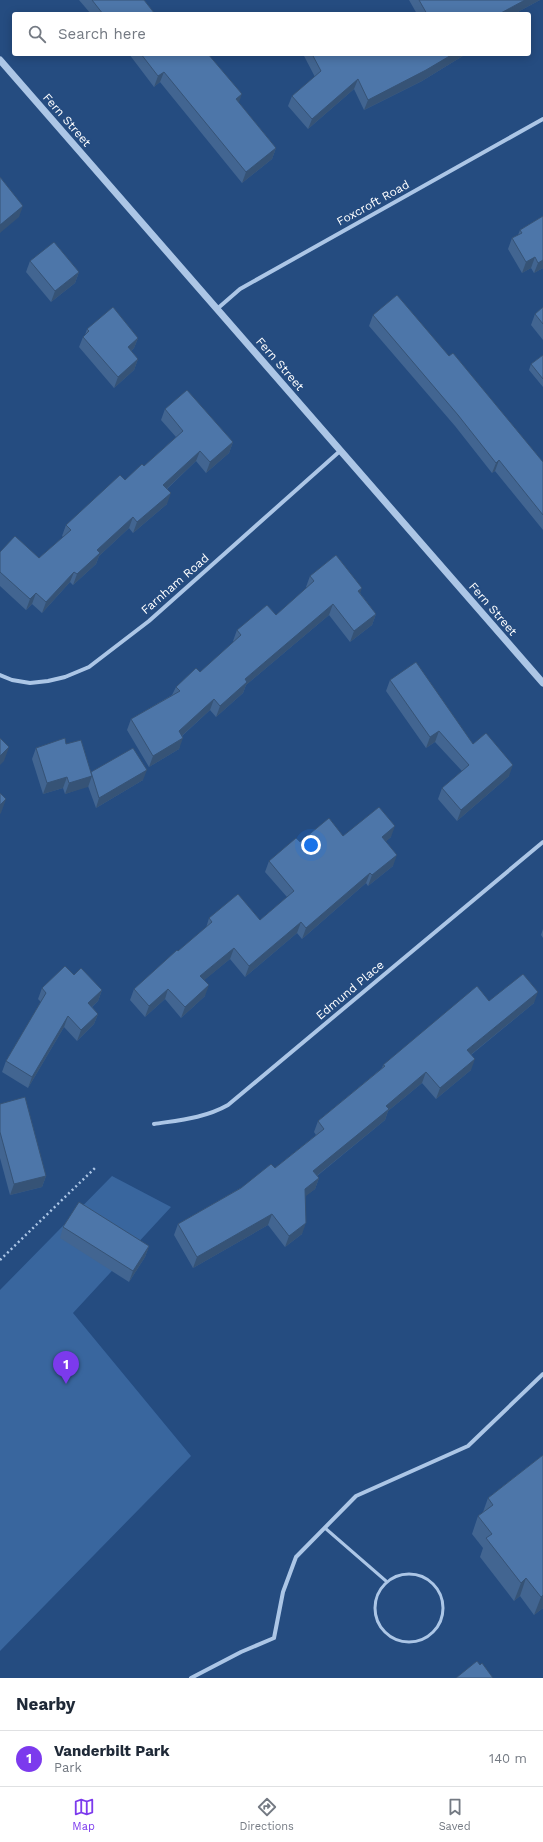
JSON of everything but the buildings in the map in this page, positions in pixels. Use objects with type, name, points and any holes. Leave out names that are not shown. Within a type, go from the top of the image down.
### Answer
[{"type":"street","name":"Fern Street","points":[[0,60],[543,683]]},
{"type":"street","name":"Foxcroft Road","points":[[217,309],[240,289],[543,119]]},
{"type":"street","name":"Farnham Road","points":[[0,675],[12,680],[30,683],[66,677],[89,667],[148,621],[340,451]]},
{"type":"street","name":"Edmund Place","points":[[154,1124],[198,1117],[215,1112],[228,1105],[543,842]]},
{"type":"street","points":[[191,1678],[241,1652],[274,1638],[283,1592],[296,1557],[356,1496],[468,1446],[543,1374]]},
{"type":"lane","points":[[325,1528],[386,1581]]},
{"type":"lane","points":[[410,1573],[431,1581],[439,1590],[443,1601],[443,1613],[440,1624],[433,1633],[423,1639],[412,1642],[401,1642],[391,1638],[383,1630],[377,1621],[374,1610],[376,1599],[386,1581],[410,1573]]},
{"type":"path","points":[[0,1260],[95,1168]]},
{"type":"shaded area","points":[[112,1176],[171,1207],[73,1313],[191,1456],[0,1651],[0,1290]]},
{"type":"place","name":"Vanderbilt Park","points":[[66,1384]]}]
